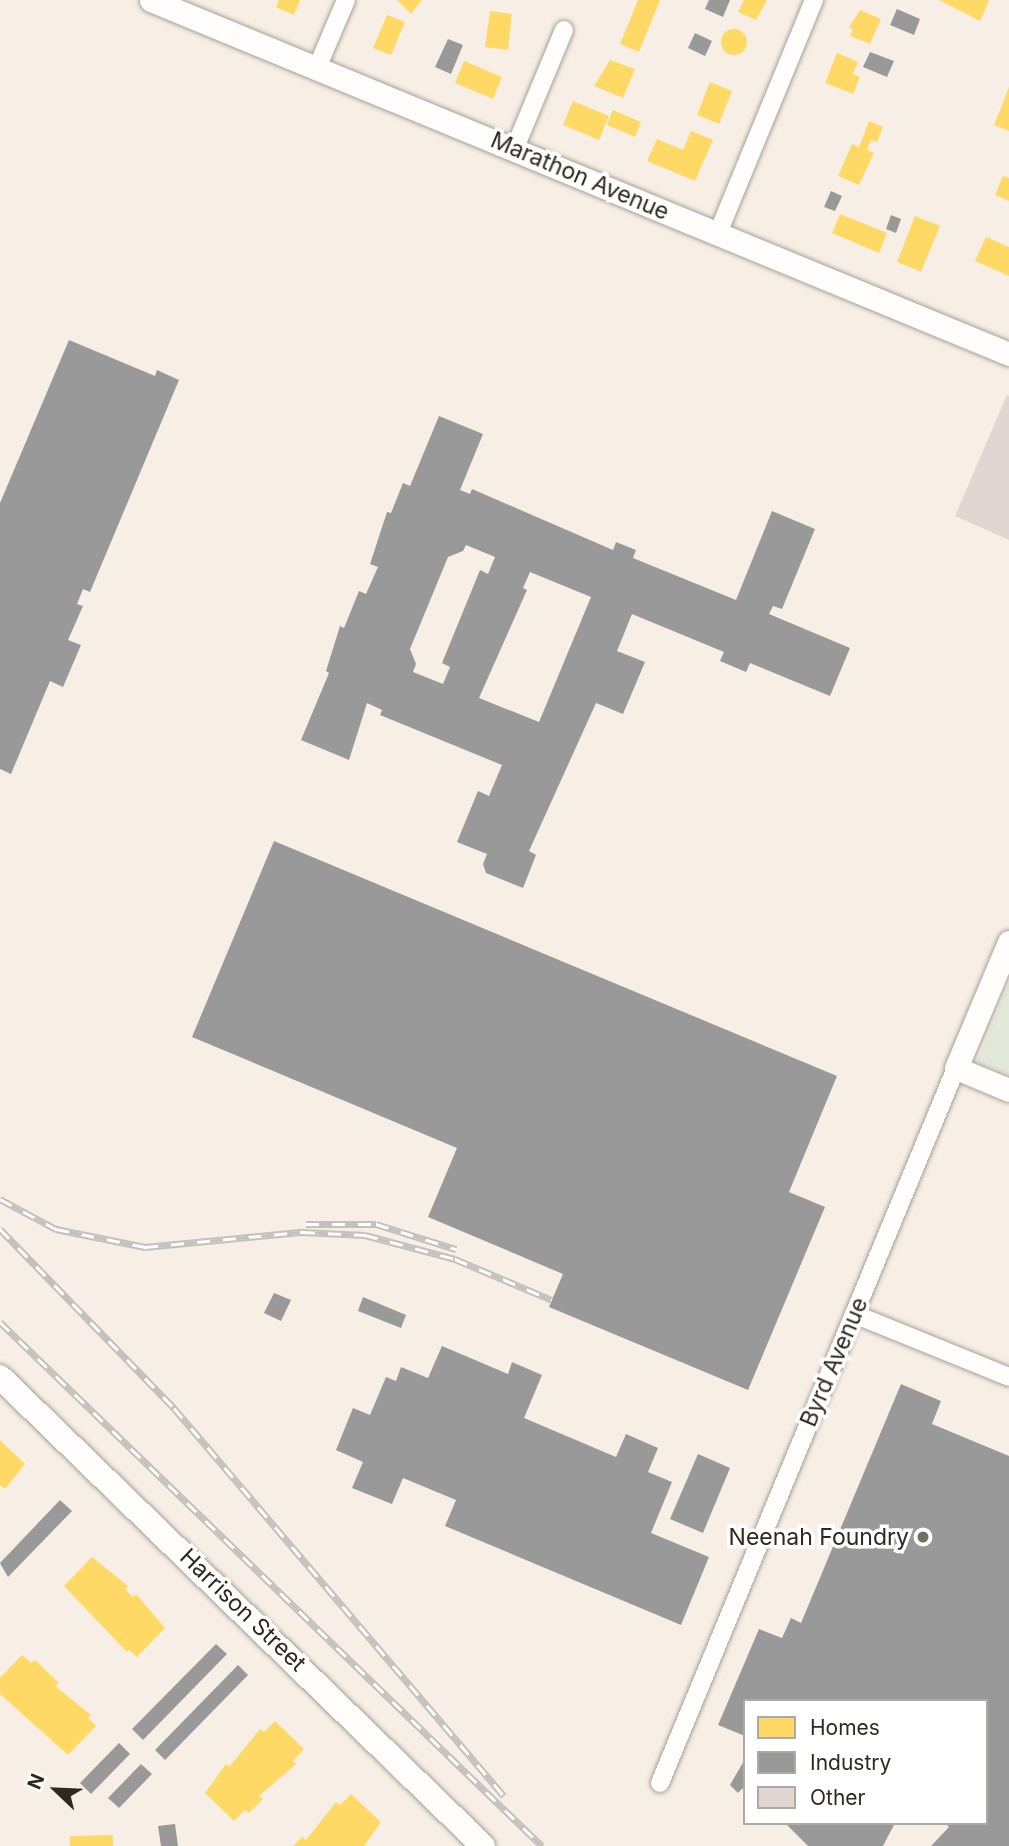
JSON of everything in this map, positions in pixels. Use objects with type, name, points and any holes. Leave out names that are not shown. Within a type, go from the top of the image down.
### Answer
[{"type":"main road","name":"Harrison Street","points":[[0,1377],[483,1846]]},
{"type":"street","name":"Marathon Avenue","points":[[151,0],[1009,354]]},
{"type":"street","points":[[317,68],[346,0]]},
{"type":"street","points":[[718,233],[814,0]]},
{"type":"street","points":[[514,150],[564,30]]},
{"type":"street","name":"Byrd Avenue","points":[[660,1783],[1009,942]]},
{"type":"street","points":[[956,1068],[1009,1090]]},
{"type":"street","points":[[854,1314],[1009,1377]]},
{"type":"shaded area","points":[[1009,983],[1009,1075],[977,1062]]},
{"type":"building: Homes","points":[[279,0],[300,0],[294,15],[276,7]]},
{"type":"building: Homes","points":[[397,0],[422,0],[411,14]]},
{"type":"building: Homes","points":[[638,0],[660,0],[639,52],[620,44]]},
{"type":"building: Homes","points":[[744,0],[767,0],[756,20],[738,12]]},
{"type":"building: Homes","points":[[939,0],[986,0],[989,1],[980,21]]},
{"type":"building: Homes","points":[[860,10],[881,19],[870,44],[850,36],[853,29],[849,27]]},
{"type":"building: Homes","points":[[490,11],[512,14],[508,50],[485,47]]},
{"type":"building: Homes","points":[[387,15],[405,22],[391,55],[373,48]]},
{"type":"building: Homes","points":[[734,29],[743,33],[747,42],[743,51],[734,55],[725,51],[721,42],[725,33]]},
{"type":"building: Homes","points":[[837,53],[858,62],[853,74],[860,77],[853,94],[825,83]]},
{"type":"building: Homes","points":[[610,60],[635,69],[623,98],[594,86]]},
{"type":"building: Homes","points":[[464,61],[502,77],[493,99],[455,83]]},
{"type":"building: Homes","points":[[710,82],[732,91],[719,124],[697,115]]},
{"type":"building: Homes","points":[[1009,87],[1009,131],[994,125]]},
{"type":"building: Homes","points":[[573,101],[609,116],[599,140],[563,125]]},
{"type":"building: Homes","points":[[613,110],[641,122],[635,137],[607,125]]},
{"type":"building: Homes","points":[[869,121],[883,127],[877,142],[871,140],[867,150],[874,153],[859,185],[838,176],[852,144],[859,147]]},
{"type":"building: Homes","points":[[691,131],[713,140],[695,181],[647,161],[657,139],[683,150]]},
{"type":"building: Homes","points":[[1003,176],[1009,178],[1009,201],[995,195]]},
{"type":"building: Homes","points":[[840,214],[887,233],[879,253],[832,233]]},
{"type":"building: Homes","points":[[915,216],[940,226],[921,272],[897,262]]},
{"type":"building: Homes","points":[[986,237],[1009,247],[1009,276],[975,261]]},
{"type":"building: Homes","points":[[0,1440],[25,1464],[5,1489],[0,1485]]},
{"type":"building: Homes","points":[[92,1557],[128,1586],[125,1589],[133,1597],[136,1594],[165,1628],[137,1657],[129,1650],[127,1652],[64,1586]]},
{"type":"building: Homes","points":[[22,1655],[31,1663],[35,1660],[59,1683],[55,1686],[91,1715],[88,1718],[96,1726],[68,1755],[0,1694],[0,1678]]},
{"type":"building: Homes","points":[[275,1721],[304,1749],[293,1761],[296,1764],[259,1796],[263,1799],[249,1813],[245,1810],[234,1821],[205,1793],[226,1764],[229,1767],[260,1729],[264,1732]]},
{"type":"building: Homes","points":[[351,1794],[381,1822],[364,1846],[293,1846],[302,1837],[306,1840],[336,1802],[340,1805]]},
{"type":"building: Homes","points":[[113,1835],[113,1846],[70,1846],[70,1836]]},
{"type":"building: Industry","points":[[709,0],[730,0],[723,17],[705,9]]},
{"type":"building: Industry","points":[[897,9],[920,19],[914,35],[890,25]]},
{"type":"building: Industry","points":[[695,33],[712,41],[705,56],[688,48]]},
{"type":"building: Industry","points":[[448,39],[463,45],[451,74],[435,67]]},
{"type":"building: Industry","points":[[870,52],[894,61],[887,77],[863,67]]},
{"type":"building: Industry","points":[[831,191],[842,196],[835,211],[824,207]]},
{"type":"building: Industry","points":[[891,215],[901,219],[896,233],[886,229]]},
{"type":"building: Industry","points":[[69,340],[155,376],[157,370],[179,380],[90,592],[83,589],[77,604],[83,606],[68,640],[81,645],[63,687],[50,681],[11,774],[0,769],[0,503]]},
{"type":"building: Industry","points":[[439,416],[483,434],[460,490],[470,494],[472,489],[613,550],[616,542],[636,550],[633,558],[736,600],[772,511],[815,529],[782,609],[773,606],[769,614],[850,648],[830,696],[750,663],[746,672],[720,661],[724,652],[632,614],[617,651],[645,662],[623,714],[596,703],[529,851],[536,855],[523,888],[486,873],[483,864],[487,854],[457,842],[478,791],[489,796],[502,765],[380,715],[382,710],[367,703],[349,760],[301,740],[329,673],[326,671],[340,626],[344,628],[359,591],[366,594],[378,567],[370,564],[387,512],[391,513],[403,483],[410,486]],"holes":[[[466,545],[495,557],[488,574],[480,570],[442,663],[450,667],[443,684],[413,672],[416,664],[410,649],[448,557],[463,551]],[[530,572],[591,597],[539,722],[479,698],[527,590],[523,588]]]},
{"type":"building: Industry","points":[[274,841],[837,1076],[789,1192],[825,1207],[748,1390],[549,1307],[563,1274],[428,1217],[457,1148],[192,1037]]},
{"type":"building: Industry","points":[[274,1293],[291,1300],[281,1321],[264,1313]]},
{"type":"building: Industry","points":[[363,1297],[406,1315],[401,1328],[358,1311]]},
{"type":"building: Industry","points":[[442,1346],[508,1374],[512,1362],[542,1375],[524,1418],[616,1457],[626,1434],[658,1448],[648,1472],[672,1482],[651,1533],[709,1557],[681,1625],[445,1526],[456,1500],[403,1478],[392,1504],[352,1488],[363,1462],[336,1450],[353,1408],[370,1415],[386,1377],[396,1381],[401,1367],[428,1378]]},
{"type":"building: Industry","name":"Neenah Foundry","points":[[901,1384],[941,1401],[932,1424],[1009,1456],[1009,1846],[931,1846],[949,1827],[947,1825],[988,1825],[988,1699],[743,1699],[743,1735],[718,1725],[759,1629],[782,1638],[791,1618],[801,1623]]},
{"type":"building: Industry","points":[[698,1454],[730,1468],[703,1533],[670,1519]]},
{"type":"building: Industry","points":[[60,1500],[72,1511],[8,1577],[0,1563]]},
{"type":"building: Industry","points":[[216,1644],[227,1654],[143,1740],[132,1729]]},
{"type":"building: Industry","points":[[238,1665],[248,1675],[165,1760],[155,1750]]},
{"type":"building: Industry","points":[[119,1743],[130,1754],[91,1794],[80,1783]]},
{"type":"building: Industry","points":[[743,1762],[743,1788],[738,1793],[730,1785]]},
{"type":"building: Industry","points":[[141,1764],[152,1774],[119,1808],[108,1798]]},
{"type":"building: Industry","points":[[175,1824],[178,1846],[161,1846],[158,1826]]},
{"type":"building: Industry","points":[[787,1825],[894,1825],[883,1846],[808,1846]]},
{"type":"building: Other","points":[[1007,395],[1009,396],[1009,540],[955,516]]},
{"type":"railway","points":[[0,1199],[56,1229],[145,1247],[302,1232],[365,1235],[455,1259],[552,1300]]},
{"type":"railway","points":[[306,1224],[376,1224],[456,1249]]},
{"type":"railway","points":[[0,1229],[174,1408],[504,1796]]},
{"type":"railway","points":[[0,1322],[542,1846]]},
{"type":"place","name":"Neenah Foundry","points":[[923,1537]]}]
